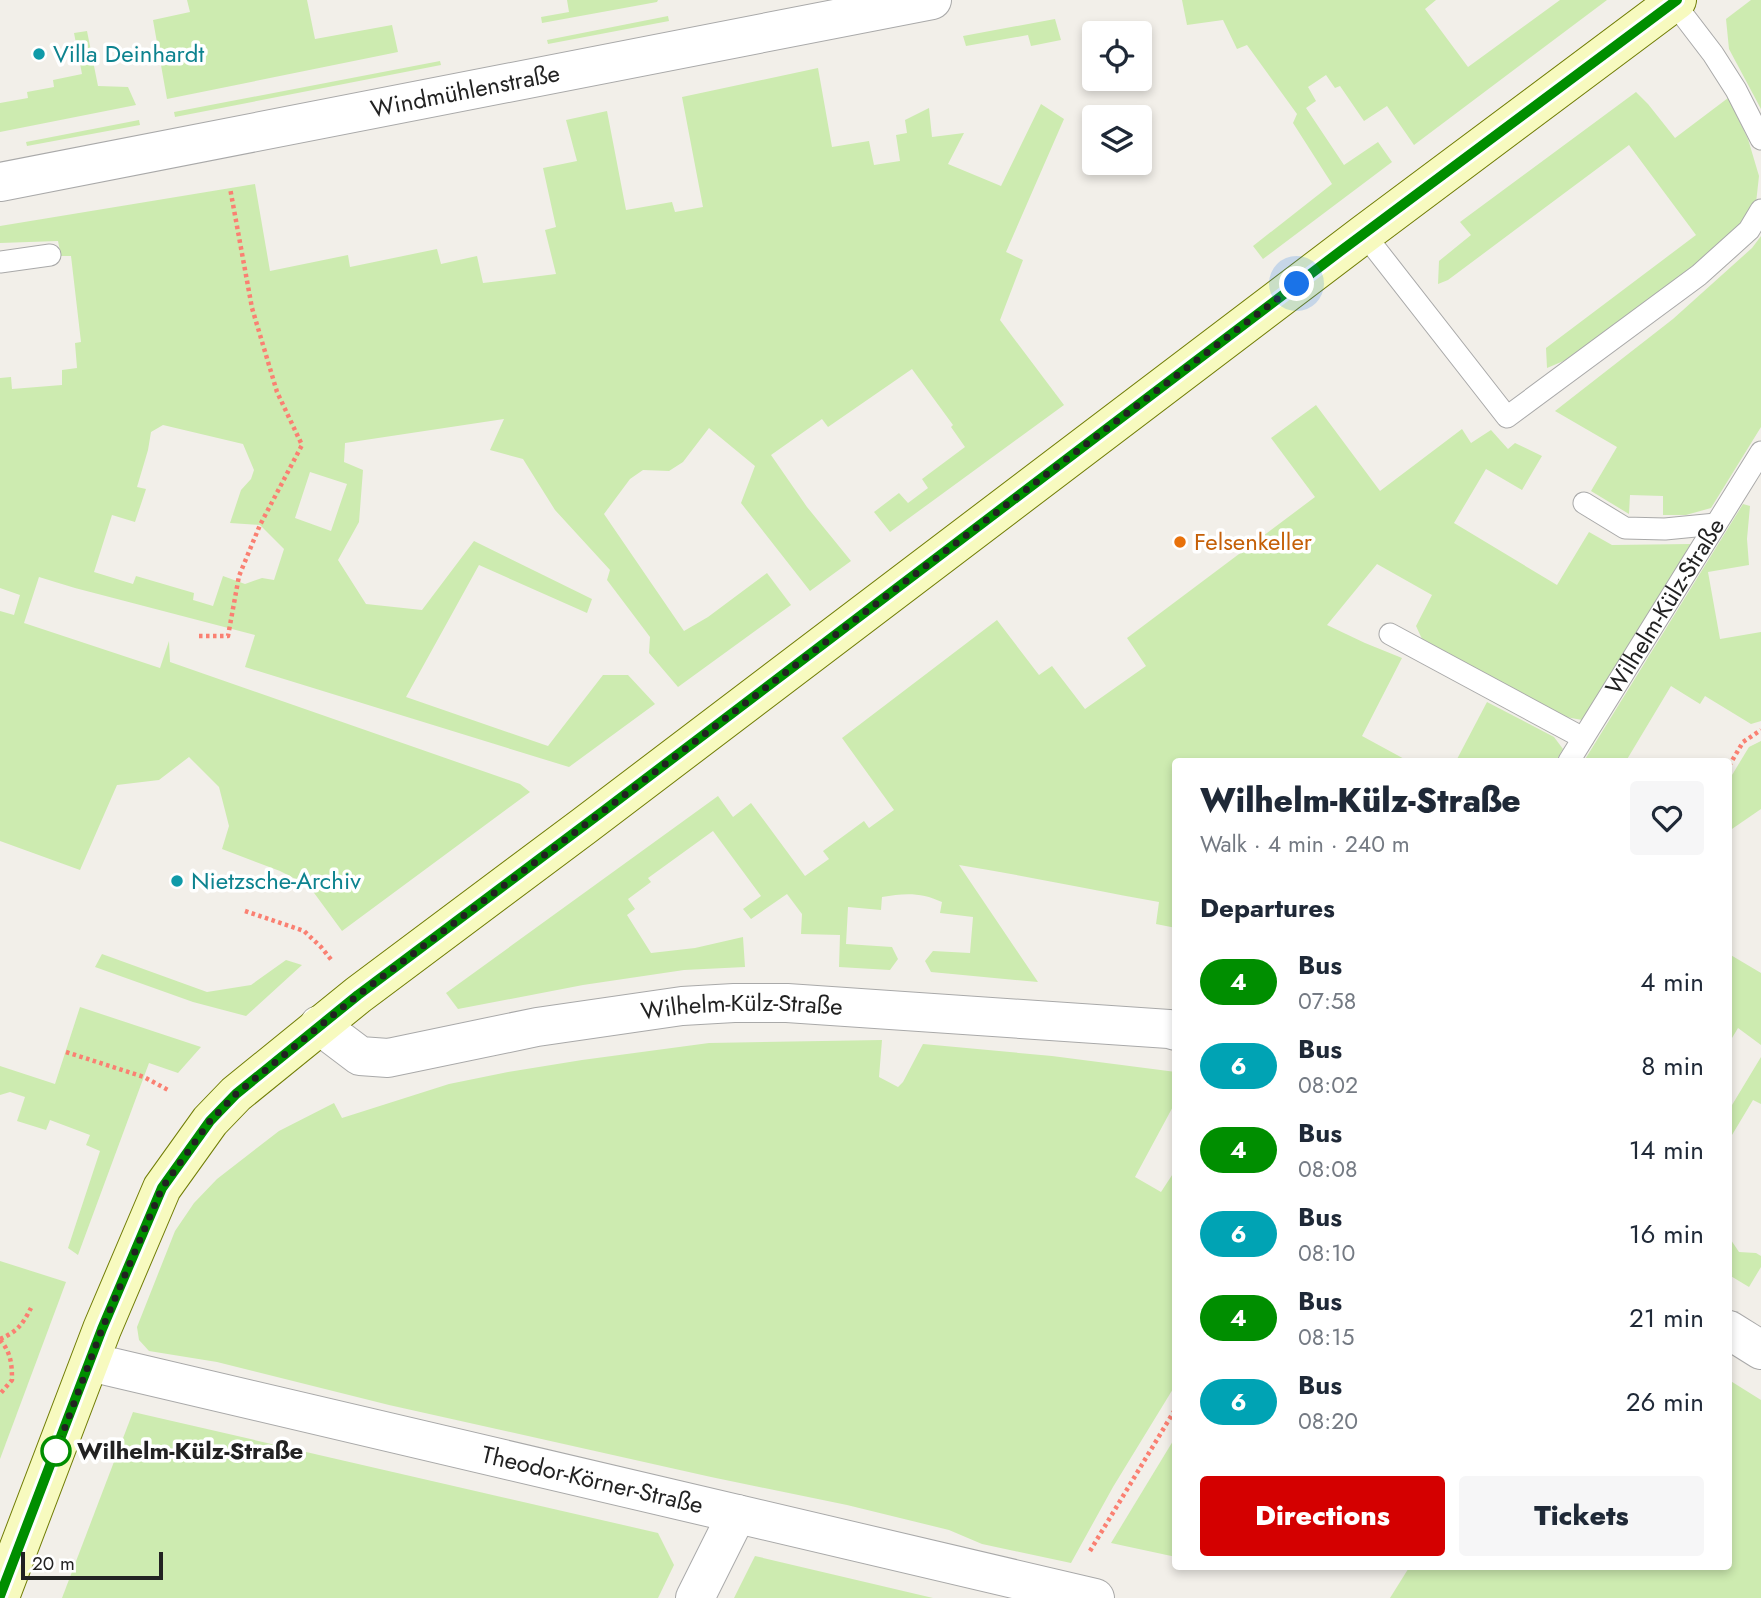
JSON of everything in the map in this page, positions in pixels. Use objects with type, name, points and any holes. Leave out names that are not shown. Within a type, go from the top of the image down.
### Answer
[{"type":"street","name":"Windmühlenstraße","points":[[0,182],[932,0]]},
{"type":"street","points":[[0,1597],[106,1318],[162,1188],[210,1121],[236,1094],[320,1025],[1676,1]]},
{"type":"street","name":"Wilhelm-Külz-Straße","points":[[320,1025],[360,1056],[388,1058],[537,1027],[682,1006],[734,1003],[787,1003],[1172,1030]]},
{"type":"street","points":[[1732,1332],[1761,1350]]},
{"type":"street","name":"Theodor-Körner-Straße","points":[[90,1362],[1081,1594]]},
{"type":"street","points":[[695,1598],[737,1514]]},
{"type":"lane","points":[[1676,1],[1736,90],[1761,139]]},
{"type":"lane","points":[[1364,234],[1507,417],[1699,275],[1749,230],[1761,210]]},
{"type":"lane","points":[[0,262],[50,255]]},
{"type":"lane","name":"Wilhelm-Külz-Straße","points":[[1571,758],[1761,452]]},
{"type":"lane","points":[[1584,503],[1625,528],[1665,529],[1716,524]]},
{"type":"lane","points":[[1390,634],[1583,738]]},
{"type":"path","points":[[200,636],[228,636],[239,576],[260,525],[302,445],[277,391],[252,308],[230,188]]},
{"type":"path","points":[[1732,761],[1743,742],[1761,730]]},
{"type":"path","points":[[246,911],[304,931],[321,947]]},
{"type":"path","points":[[66,1052],[144,1077],[170,1091]]},
{"type":"path","points":[[0,1394],[12,1380],[12,1363],[0,1339],[15,1333],[31,1308]]},
{"type":"path","points":[[1081,1594],[1172,1416]]},
{"type":"green space","points":[[187,0],[307,0],[315,39],[392,25],[398,52],[167,99],[153,20],[190,12]]},
{"type":"green space","points":[[567,0],[658,0],[542,23],[541,17],[569,12]]},
{"type":"green space","points":[[1182,0],[1436,0],[1425,9],[1468,67],[1560,0],[1607,0],[1414,145],[1387,106],[1364,121],[1340,86],[1335,88],[1326,75],[1308,87],[1316,101],[1306,108],[1344,165],[1378,142],[1392,162],[1263,259],[1253,246],[1332,184],[1293,123],[1297,114],[1247,45],[1237,49],[1223,20],[1187,25]]},
{"type":"green space","points":[[1751,0],[1761,0],[1761,109],[1729,49],[1726,19]]},
{"type":"green space","points":[[668,16],[669,21],[548,44],[547,40]]},
{"type":"green space","points":[[1055,19],[1061,40],[1031,46],[1028,35],[966,46],[963,36]]},
{"type":"green space","points":[[87,31],[98,86],[128,87],[136,105],[0,132],[0,103],[28,98],[27,92],[54,87],[53,80],[82,74],[74,33]]},
{"type":"green space","points":[[440,61],[441,65],[175,117],[174,112]]},
{"type":"green space","points":[[818,68],[832,147],[869,141],[874,165],[900,161],[896,135],[907,133],[905,120],[929,108],[932,137],[964,133],[948,164],[1001,186],[1041,104],[1064,119],[1006,252],[1023,260],[1000,320],[1064,405],[890,532],[874,512],[899,493],[908,503],[928,488],[922,479],[965,447],[951,427],[953,425],[912,369],[828,427],[822,419],[771,455],[807,507],[851,561],[810,591],[741,503],[755,466],[709,428],[683,462],[669,471],[643,470],[630,479],[604,514],[684,631],[708,617],[767,573],[791,605],[678,687],[649,653],[650,637],[607,580],[610,570],[555,510],[523,459],[490,450],[504,419],[345,443],[344,462],[363,470],[359,522],[338,560],[366,604],[422,610],[474,541],[592,599],[587,613],[479,565],[406,697],[548,746],[603,675],[628,675],[655,704],[569,767],[245,667],[255,635],[39,577],[24,623],[160,668],[169,641],[170,662],[520,784],[530,792],[342,931],[309,886],[280,871],[222,849],[229,826],[219,787],[189,757],[159,780],[117,785],[80,870],[0,841],[0,611],[14,615],[20,595],[0,588],[0,378],[11,377],[12,389],[62,385],[62,370],[77,368],[75,343],[81,342],[71,256],[61,256],[58,241],[0,243],[0,226],[255,184],[270,271],[348,255],[350,267],[437,249],[441,264],[477,256],[483,283],[556,274],[545,230],[556,227],[543,168],[577,161],[566,120],[607,111],[626,210],[672,202],[675,212],[703,207],[682,97]],"holes":[[[163,425],[243,444],[254,470],[251,479],[241,490],[230,523],[260,525],[284,549],[274,580],[262,578],[245,584],[223,576],[213,606],[193,600],[194,593],[136,576],[133,584],[94,572],[112,515],[135,522],[146,489],[137,487],[151,432]],[[310,472],[347,484],[331,531],[295,518]]]},
{"type":"green space","points":[[1636,92],[1675,138],[1728,98],[1748,139],[1759,176],[1756,203],[1747,223],[1684,274],[1573,357],[1547,368],[1546,348],[1696,235],[1629,145],[1448,280],[1438,284],[1439,261],[1471,235],[1460,222]]},
{"type":"green space","points":[[139,120],[140,125],[27,146],[26,142]]},
{"type":"green space","points":[[1761,236],[1761,427],[1711,508],[1686,515],[1663,515],[1663,496],[1630,495],[1629,514],[1591,491],[1617,447],[1555,411],[1673,319],[1752,248]]},
{"type":"green space","points":[[1316,405],[1380,491],[1462,429],[1471,443],[1491,430],[1508,449],[1515,443],[1542,456],[1522,490],[1486,469],[1454,523],[1557,585],[1589,532],[1612,545],[1691,544],[1582,720],[1566,717],[1422,639],[1416,626],[1432,595],[1377,564],[1327,625],[1402,658],[1362,736],[1402,758],[1172,758],[1172,927],[1156,924],[1159,902],[959,865],[1038,982],[931,972],[925,961],[933,951],[970,953],[973,917],[940,913],[942,902],[912,894],[882,897],[881,910],[848,907],[846,944],[892,947],[898,959],[890,970],[839,967],[840,935],[801,934],[802,914],[787,894],[751,919],[743,909],[761,896],[713,831],[648,878],[651,882],[628,899],[635,909],[627,915],[651,953],[695,948],[743,937],[745,967],[684,970],[583,985],[458,1009],[446,993],[718,796],[733,817],[751,803],[805,876],[829,859],[823,851],[864,821],[869,828],[894,810],[842,738],[997,620],[1039,675],[1052,666],[1085,709],[1146,666],[1127,638],[1315,497],[1271,438]]},
{"type":"green space","points":[[1743,504],[1750,506],[1747,539],[1749,565],[1708,572],[1720,639],[1761,632],[1761,721],[1751,724],[1705,696],[1700,704],[1671,686],[1628,758],[1586,758]]},
{"type":"green space","points":[[1487,702],[1554,737],[1563,749],[1558,758],[1458,758]]},
{"type":"green space","points":[[1761,741],[1761,809],[1732,829],[1732,775],[1749,747]]},
{"type":"green space","points":[[102,954],[207,992],[251,985],[286,960],[302,965],[246,1016],[193,1002],[95,967]]},
{"type":"green space","points":[[1732,956],[1761,973],[1761,1045],[1738,1028],[1732,1038]]},
{"type":"green space","points":[[80,1007],[201,1047],[178,1073],[149,1063],[78,1255],[68,1248],[100,1151],[86,1145],[90,1135],[50,1120],[46,1130],[17,1121],[25,1097],[10,1092],[0,1095],[0,1066],[55,1084]]},
{"type":"green space","points":[[882,1040],[879,1077],[898,1087],[923,1044],[1052,1056],[1172,1071],[1172,1108],[1135,1177],[1161,1192],[1172,1175],[1172,1391],[1113,1487],[1071,1563],[982,1544],[949,1530],[847,1505],[389,1405],[217,1362],[149,1351],[139,1340],[137,1327],[175,1231],[194,1203],[217,1179],[279,1131],[334,1103],[342,1118],[449,1084],[582,1060],[709,1043]]},
{"type":"green space","points":[[1761,1057],[1761,1104],[1753,1100],[1732,1135],[1732,1105]]},
{"type":"green space","points":[[1732,1242],[1739,1252],[1761,1256],[1761,1267],[1749,1287],[1732,1277]]},
{"type":"green space","points":[[0,1261],[66,1282],[0,1459]]},
{"type":"green space","points":[[1732,1382],[1761,1400],[1761,1598],[1390,1598],[1408,1570],[1732,1570]]},
{"type":"green space","points":[[133,1412],[658,1533],[674,1565],[658,1598],[62,1598]]},
{"type":"green space","points":[[1172,1443],[1172,1556],[1111,1543]]},
{"type":"green space","points":[[755,1556],[933,1598],[734,1598]]},
{"type":"bus line","name":"4","points":[[0,1596],[102,1329],[162,1188],[210,1121],[236,1094],[358,995],[1342,250],[1677,0]]},
{"type":"place","name":"Villa Deinhardt","points":[[39,54]]},
{"type":"place","name":"Felsenkeller","points":[[1180,542]]},
{"type":"place","name":"Nietzsche-Archiv","points":[[177,881]]},
{"type":"place","name":"Wilhelm-Külz-Straße","points":[[56,1451]]},
{"type":"route","points":[[56,1451],[102,1329],[162,1188],[210,1121],[236,1094],[358,995],[1297,284]]}]
